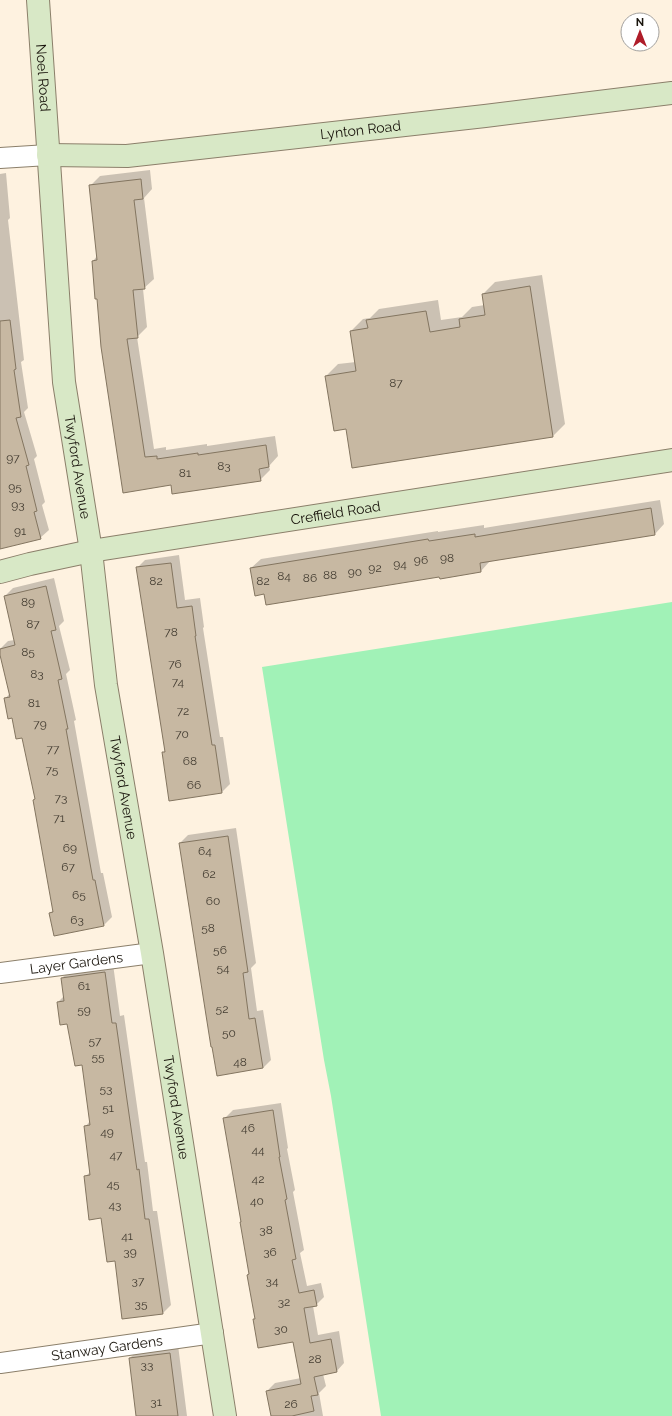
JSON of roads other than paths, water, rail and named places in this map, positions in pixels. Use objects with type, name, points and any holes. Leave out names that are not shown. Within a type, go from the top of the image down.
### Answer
[{"type":"street","name":"Noel Road","points":[[38,8],[48,156]]},
{"type":"street","name":"Lynton Road","points":[[48,156],[127,156],[480,117],[672,93]]},
{"type":"street","points":[[0,158],[48,156]]},
{"type":"street","name":"Twyford Avenue","points":[[48,156],[64,382],[90,551],[106,685],[152,953],[225,1416]]},
{"type":"street","name":"Creffield Road","points":[[0,572],[90,551],[672,460]]},
{"type":"street","name":"Layer Gardens","points":[[0,973],[152,953]]},
{"type":"street","name":"Stanway Gardens","points":[[0,1363],[213,1333]]}]
